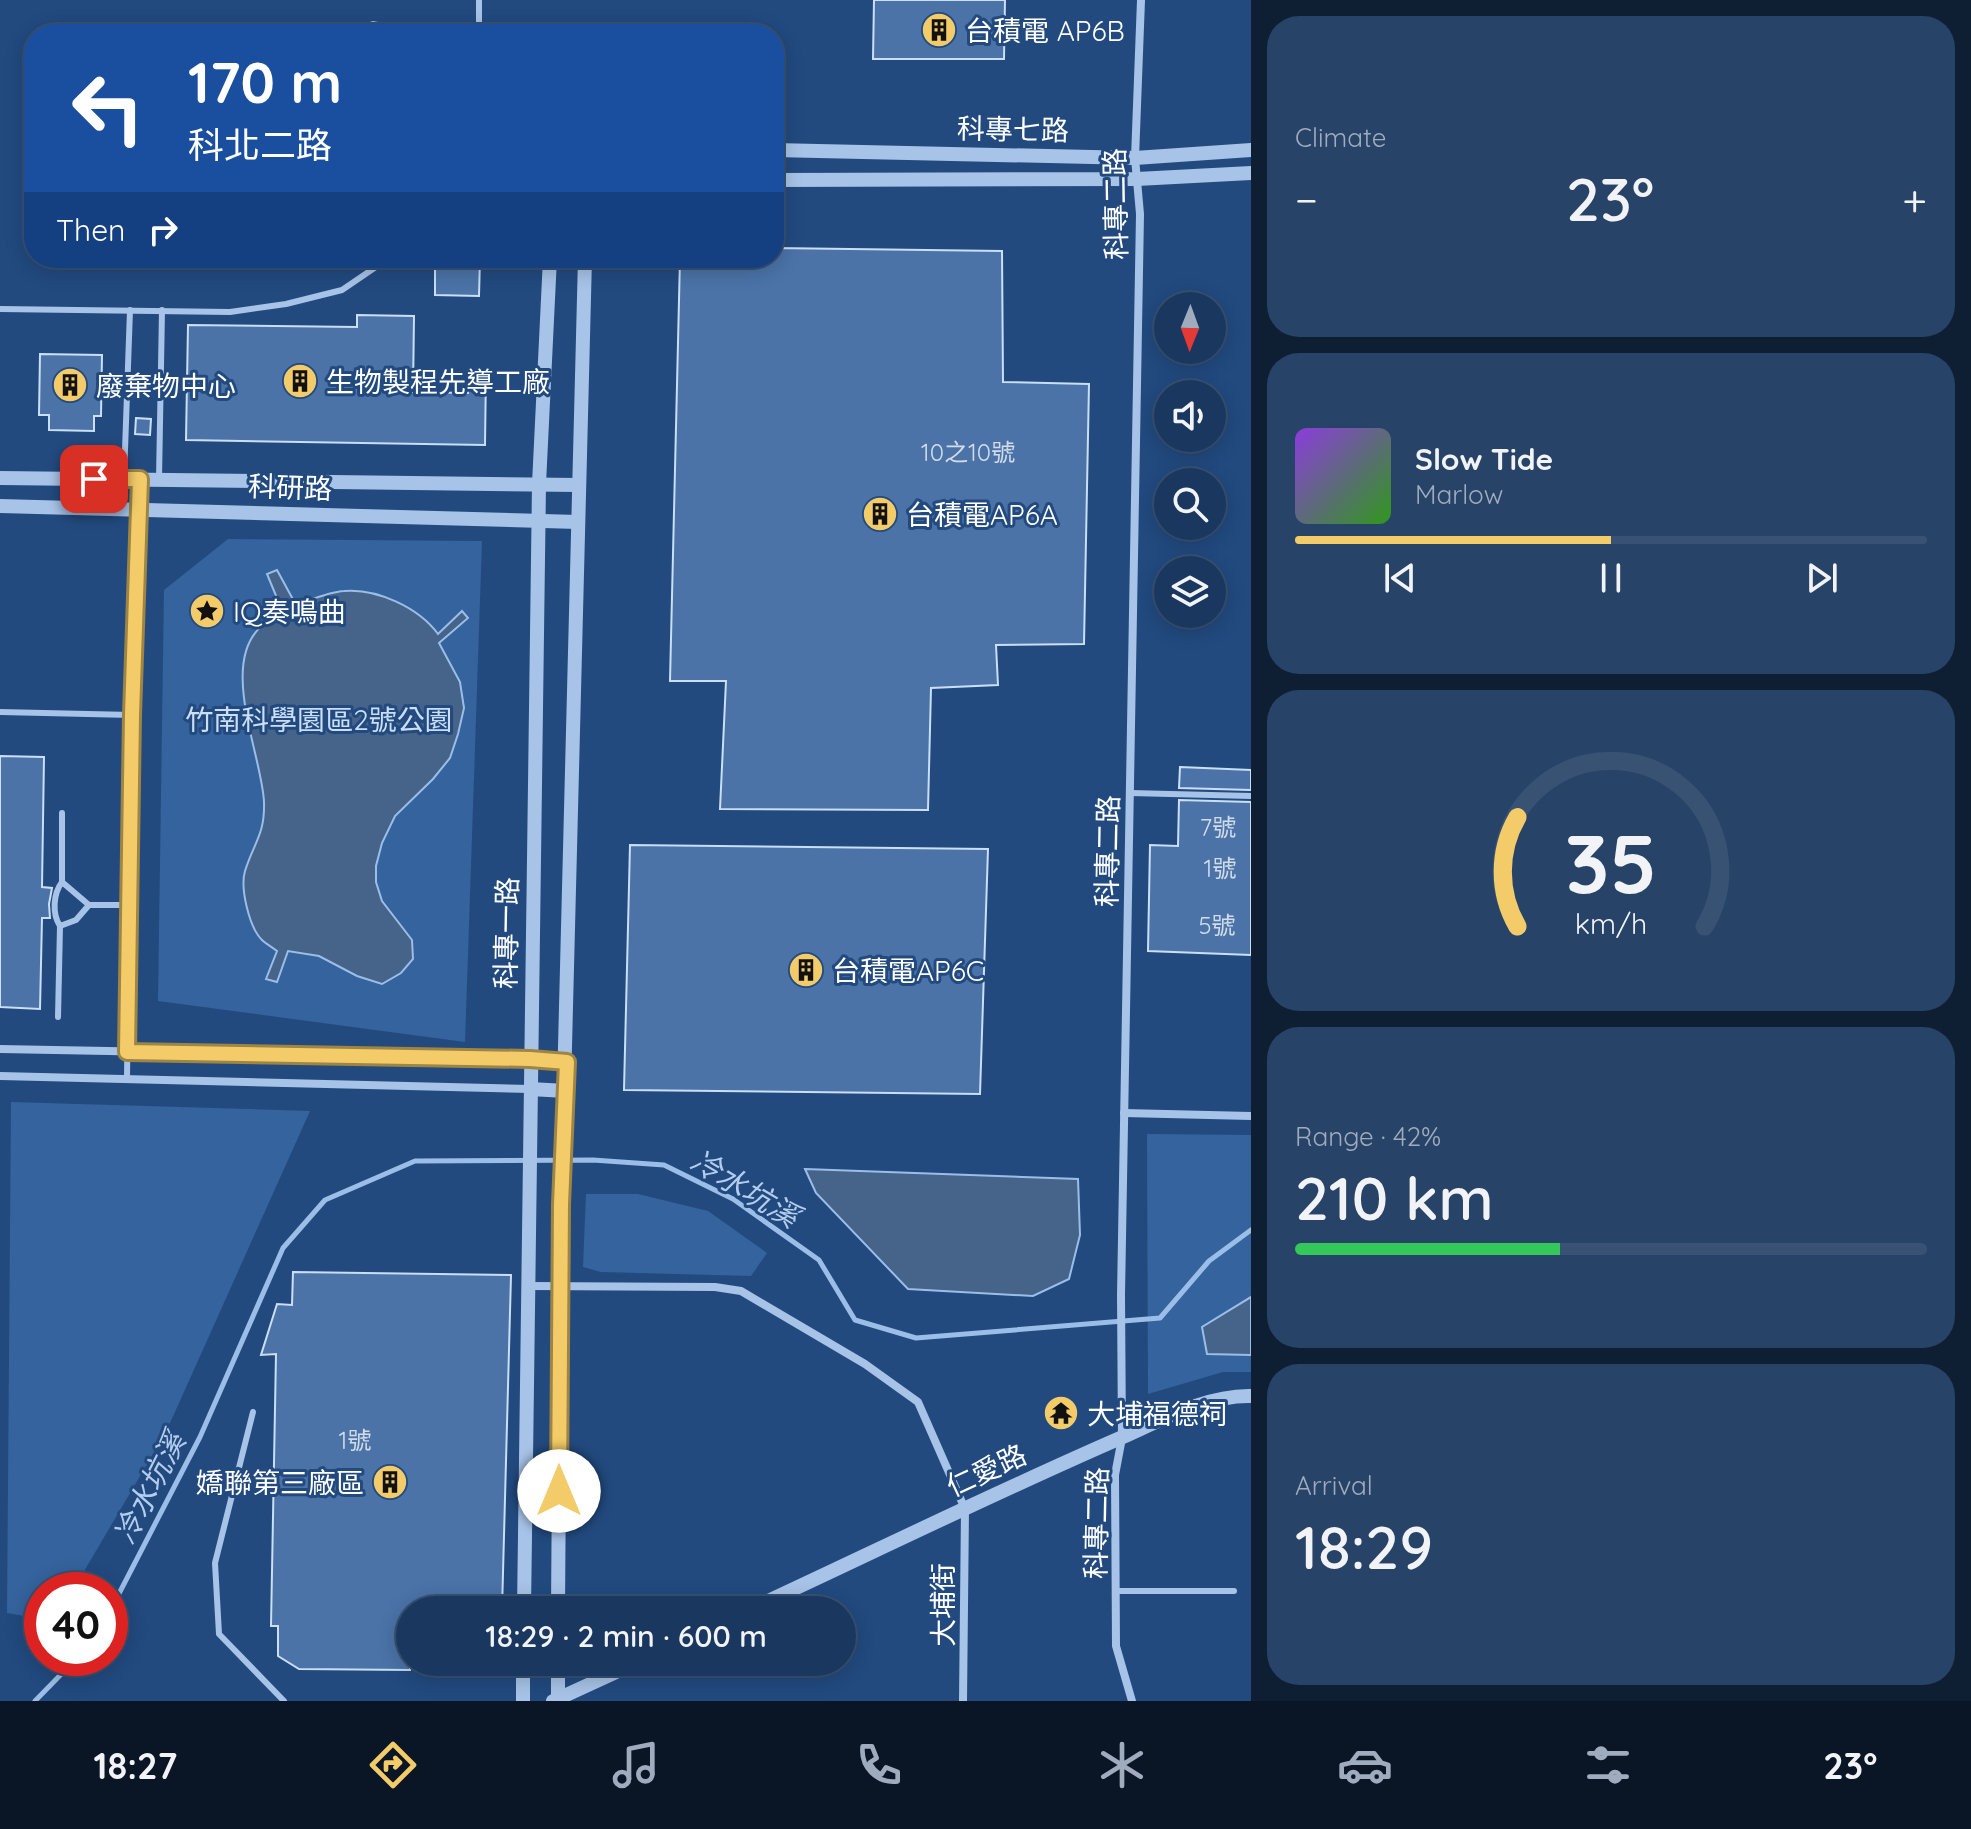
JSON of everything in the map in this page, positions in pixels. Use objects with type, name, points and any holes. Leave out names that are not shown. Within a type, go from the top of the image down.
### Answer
[{"type":"street","name":"科專二路","points":[[1132,1701],[1116,1646],[1115,1475],[1122,1438],[1121,1295],[1140,214],[1135,158],[1141,0]]},
{"type":"street","name":"科專七路","points":[[784,150],[1135,158],[1251,150]]},
{"type":"street","name":"科專七路","points":[[784,180],[1137,179],[1251,173]]},
{"type":"street","name":"科專一路","points":[[524,1596],[539,484],[550,268]]},
{"type":"street","points":[[558,1596],[561,1204],[567,1062],[585,268]]},
{"type":"street","name":"科研路","points":[[0,478],[578,485]]},
{"type":"street","name":"科研路","points":[[0,506],[578,522]]},
{"type":"street","points":[[0,1049],[567,1062]]},
{"type":"street","points":[[0,1076],[566,1091]]},
{"type":"street","points":[[1124,1113],[1251,1116]]},
{"type":"street","points":[[528,1286],[715,1287],[741,1291],[865,1364],[918,1402],[965,1509]]},
{"type":"street","name":"仁愛路","points":[[779,1596],[1091,1449],[1179,1413],[1237,1395],[1251,1396]]},
{"type":"street","name":"大埔街","points":[[963,1701],[965,1509]]},
{"type":"street","points":[[523,1676],[523,1701]]},
{"type":"street","points":[[557,1676],[556,1700],[608,1676]]},
{"type":"lane","points":[[479,0],[479,24]]},
{"type":"lane","points":[[0,309],[230,312],[286,304],[342,290],[374,268]]},
{"type":"lane","points":[[124,479],[130,310]]},
{"type":"lane","points":[[159,479],[162,310]]},
{"type":"lane","points":[[127,1078],[132,715],[140,479]]},
{"type":"lane","points":[[0,712],[132,715]]},
{"type":"lane","points":[[1130,793],[1251,796]]},
{"type":"lane","points":[[58,1017],[60,926],[55,918],[56,890],[62,882],[62,813]]},
{"type":"lane","points":[[62,882],[89,905],[129,905]]},
{"type":"lane","points":[[60,926],[76,920],[89,905]]},
{"type":"lane","points":[[253,1412],[215,1563],[219,1634],[284,1701]]},
{"type":"lane","points":[[1116,1591],[1234,1591]]},
{"type":"green space","name":"竹南科學園區2號公園","points":[[228,539],[482,541],[465,1042],[158,1001],[164,590]]},
{"type":"green space","points":[[11,1102],[310,1111],[166,1432],[84,1572],[24,1572],[24,1616],[7,1613]]},
{"type":"green space","points":[[1147,1134],[1251,1135],[1251,1372],[1223,1372],[1148,1394]]},
{"type":"green space","points":[[586,1194],[638,1194],[708,1211],[767,1253],[751,1276],[601,1272],[583,1267]]},
{"type":"shaded area","points":[[277,570],[296,605],[332,593],[357,591],[383,596],[409,608],[438,634],[462,611],[468,618],[439,643],[460,682],[464,708],[450,758],[395,816],[382,843],[376,866],[376,882],[382,901],[412,940],[413,959],[401,973],[382,984],[357,976],[319,956],[288,951],[277,982],[266,979],[277,951],[257,934],[247,907],[245,871],[261,831],[264,802],[245,707],[244,658],[252,638],[267,622],[284,615],[267,574]]},
{"type":"shaded area","points":[[805,1169],[1078,1179],[1080,1235],[1069,1279],[1033,1296],[908,1289],[816,1193]]},
{"type":"shaded area","points":[[1251,1297],[1251,1355],[1207,1354],[1202,1327]]},
{"type":"building","name":"台積電 AP6B","points":[[874,0],[1005,0],[1004,59],[873,59]]},
{"type":"building","name":"台積電AP6A","points":[[784,248],[1002,251],[1003,382],[1089,384],[1084,644],[996,645],[998,685],[931,688],[928,810],[720,809],[726,681],[670,681],[680,268],[784,268]]},
{"type":"building","points":[[435,268],[480,268],[479,296],[435,295]]},
{"type":"building","name":"生物製程先導工廠","points":[[357,315],[414,316],[413,392],[468,393],[468,369],[486,370],[485,445],[186,440],[188,325],[357,327]]},
{"type":"building","name":"廢棄物中心","points":[[40,354],[102,355],[101,416],[94,416],[94,431],[49,430],[49,415],[39,415]]},
{"type":"building","points":[[136,418],[151,419],[150,435],[135,434]]},
{"type":"building","points":[[0,756],[44,757],[42,887],[52,888],[50,918],[42,918],[40,1009],[0,1007]]},
{"type":"building","points":[[1180,767],[1251,770],[1251,790],[1179,788]]},
{"type":"building","points":[[1179,800],[1251,802],[1251,955],[1148,951],[1150,845],[1178,846]]},
{"type":"building","name":"台積電AP6C","points":[[630,845],[988,849],[980,1094],[624,1090]]},
{"type":"building","name":"嬌聯第三廠區","points":[[293,1272],[511,1275],[502,1596],[396,1596],[396,1670],[299,1669],[278,1656],[278,1626],[271,1626],[276,1354],[261,1355],[277,1304],[292,1305]]},
{"type":"waterway","name":"冷水坑溪","points":[[128,1576],[200,1437],[283,1248],[325,1200],[415,1161],[593,1160],[664,1165],[733,1199],[819,1260],[855,1320],[916,1338],[1160,1318],[1209,1261],[1251,1230]]},
{"type":"waterway","name":"冷水坑溪","points":[[35,1701],[59,1676]]},
{"type":"place","name":"台積電 AP6B","points":[[939,30]]},
{"type":"place","name":"生物製程先導工廠","points":[[300,381]]},
{"type":"place","name":"廢棄物中心","points":[[70,385]]},
{"type":"place","name":"台積電AP6A","points":[[880,514]]},
{"type":"place","name":"IQ奏鳴曲","points":[[207,611]]},
{"type":"place","name":"台積電AP6C","points":[[806,970]]},
{"type":"place","name":"大埔福德祠","points":[[1061,1413]]},
{"type":"place","name":"嬌聯第三廠區","points":[[390,1482]]},
{"type":"route","points":[[94,479],[140,479],[132,715],[127,1052],[567,1062],[561,1204],[559,1491]]}]
